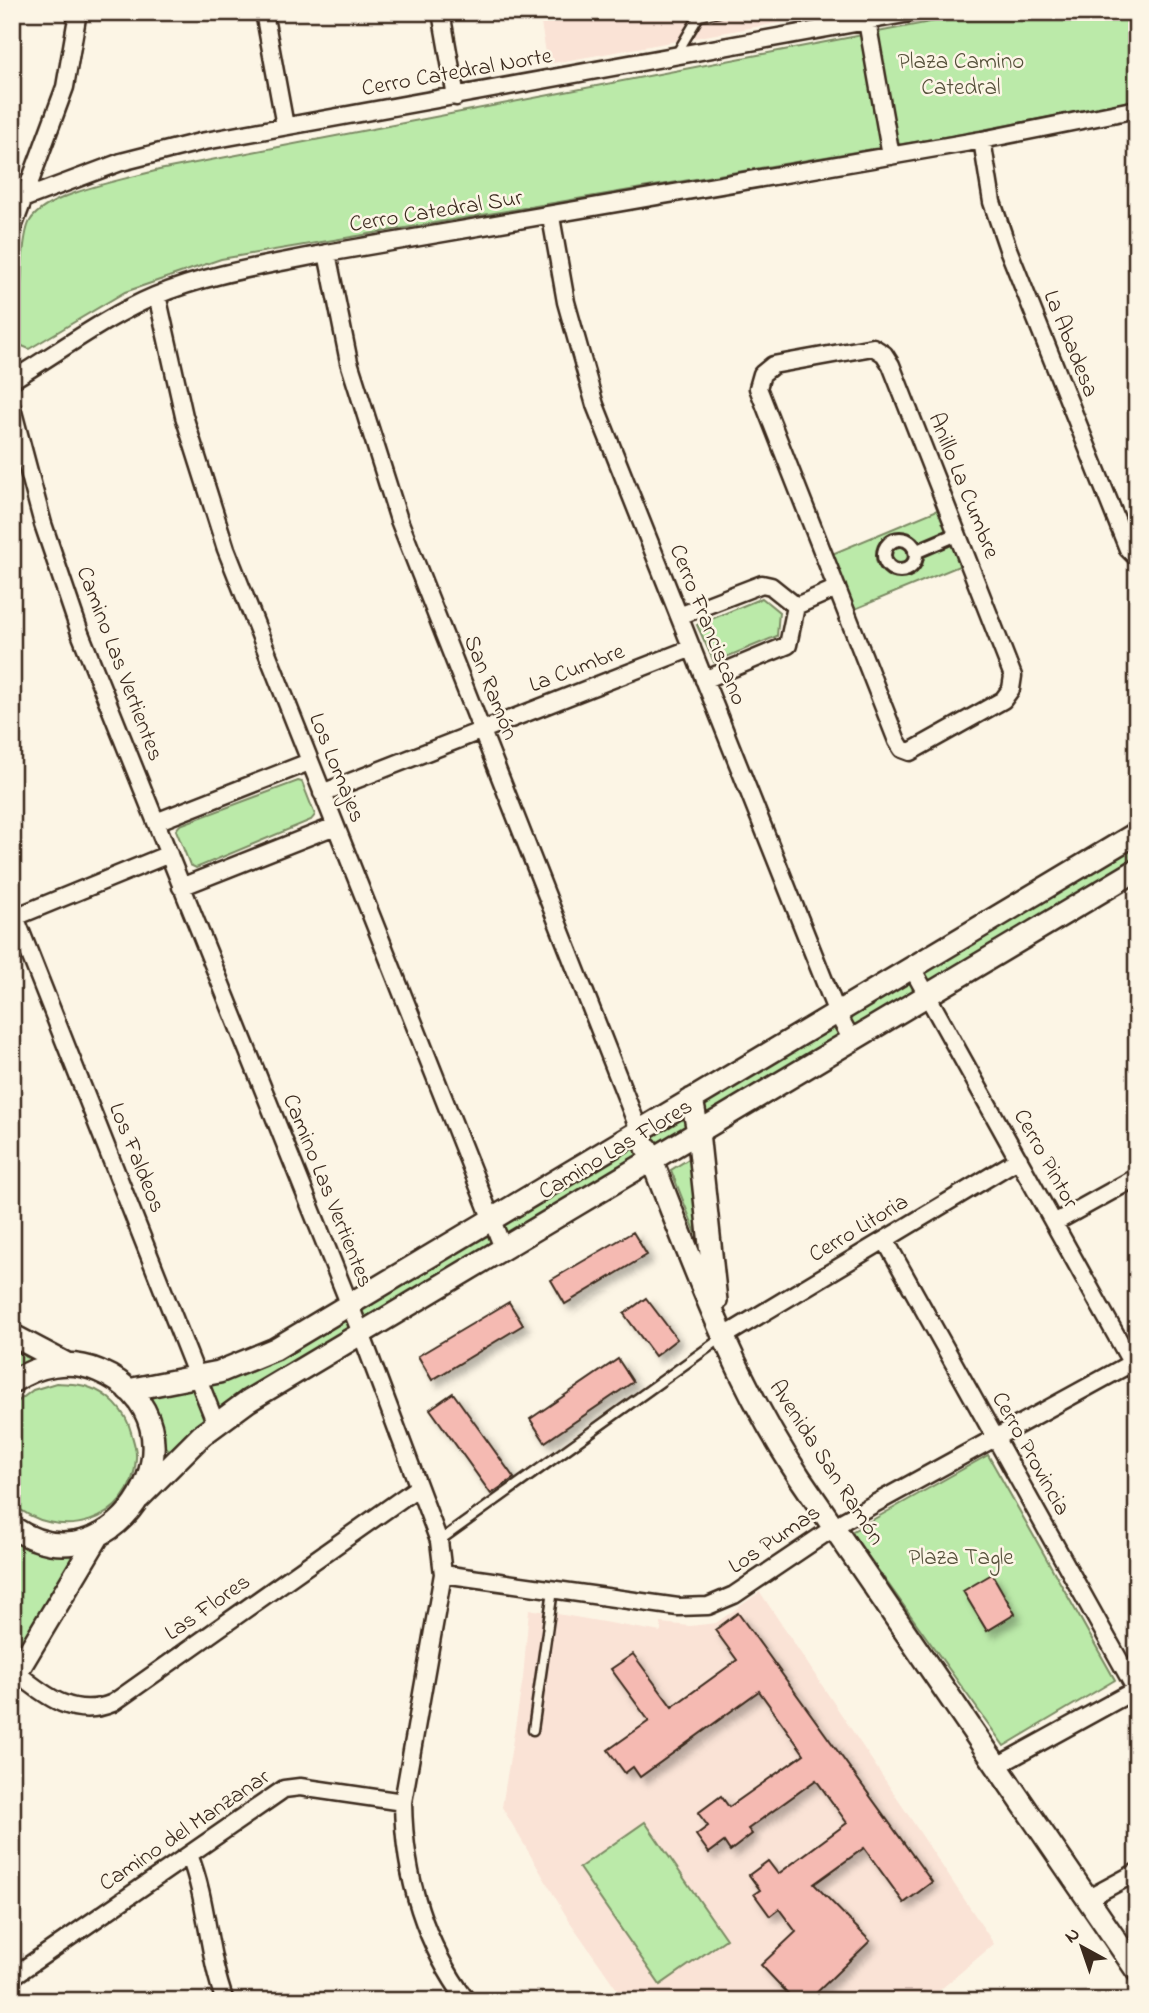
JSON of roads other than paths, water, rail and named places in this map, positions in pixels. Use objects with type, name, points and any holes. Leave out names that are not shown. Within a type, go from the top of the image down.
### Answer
[{"type":"street","points":[[12,230],[17,202],[65,87],[78,12]]},
{"type":"street","points":[[264,12],[285,126]]},
{"type":"street","points":[[442,12],[456,96]]},
{"type":"street","name":"Cerro Catedral Norte","points":[[17,202],[88,174],[155,152],[916,12]]},
{"type":"street","points":[[867,21],[891,156]]},
{"type":"street","name":"Cerro Catedral Sur","points":[[12,380],[157,295],[219,276],[327,254],[982,140],[1137,109]]},
{"type":"street","name":"La Abadesa","points":[[982,140],[992,202],[1008,249],[1128,549],[1137,558]]},
{"type":"street","name":"Cerro Franciscano","points":[[551,216],[566,302],[595,405],[837,1013],[852,1040]]},
{"type":"street","name":"San Ramón","points":[[327,254],[349,362],[379,461],[639,1130]]},
{"type":"street","name":"Los Lomajes","points":[[157,295],[184,416],[210,504],[309,762],[503,1248]]},
{"type":"street","name":"Anillo La Cumbre","points":[[866,347],[884,354],[1011,669],[1013,682],[1008,695],[998,704],[914,752],[902,749],[837,588],[759,396],[762,374],[773,365],[866,347]]},
{"type":"street","name":"Camino Las Vertientes","points":[[12,408],[62,580],[181,887],[361,1333],[439,1541],[443,1574],[403,1802],[406,1856],[419,1909],[442,1962],[467,2001]]},
{"type":"street","points":[[915,552],[957,534]]},
{"type":"street","points":[[679,616],[762,584],[771,586],[796,606]]},
{"type":"street","points":[[796,606],[837,588]]},
{"type":"street","points":[[704,680],[788,645],[796,606]]},
{"type":"street","name":"La Cumbre","points":[[322,793],[692,648]]},
{"type":"street","points":[[156,822],[309,762]]},
{"type":"street","points":[[181,887],[335,826]]},
{"type":"street","name":"Camino Las Flores","points":[[128,1390],[198,1377],[258,1358],[1137,833]]},
{"type":"street","points":[[14,913],[169,855]]},
{"type":"street","name":"Camino Las Flores","points":[[138,1498],[216,1424],[248,1401],[1137,870]]},
{"type":"street","name":"Los Faldeos","points":[[14,913],[216,1424]]},
{"type":"street","name":"Cerro Pintor","points":[[912,968],[1135,1365]]},
{"type":"street","points":[[692,1099],[721,1331]]},
{"type":"street","name":"Avenida San Ramón","points":[[639,1130],[721,1331],[765,1424],[1137,1971]]},
{"type":"street","name":"Cerro Litoria","points":[[721,1331],[885,1240],[1019,1160]]},
{"type":"street","points":[[1054,1223],[1137,1177]]},
{"type":"street","name":"Cerro Provincia","points":[[885,1240],[1136,1690]]},
{"type":"street","points":[[12,1335],[67,1364],[93,1369],[128,1390],[147,1417],[154,1450],[147,1483],[138,1498],[121,1520],[99,1535],[77,1542],[53,1543],[31,1537],[12,1527]]},
{"type":"street","points":[[12,1382],[36,1369],[67,1364]]},
{"type":"street","name":"Los Pumas","points":[[443,1574],[678,1607],[708,1606],[734,1595],[835,1526],[1135,1365]]},
{"type":"street","name":"Las Flores","points":[[14,1676],[65,1706],[93,1710],[113,1703],[417,1488]]},
{"type":"street","points":[[14,1676],[99,1535]]},
{"type":"street","points":[[997,1766],[1136,1690]]},
{"type":"street","name":"Camino del Manzanar","points":[[12,1977],[284,1789],[300,1787],[403,1802]]},
{"type":"street","points":[[189,1854],[198,1876],[210,1955],[225,2001]]},
{"type":"street","points":[[1087,1899],[1137,1872]]},
{"type":"lane","points":[[676,56],[699,16],[719,12]]},
{"type":"lane","points":[[439,1541],[721,1331]]},
{"type":"lane","points":[[533,1730],[553,1590]]},
{"type":"park label","name":"Plaza Camino Catedral","points":[[961,75]]},
{"type":"park label","name":"Plaza Tagle","points":[[961,1558]]}]
